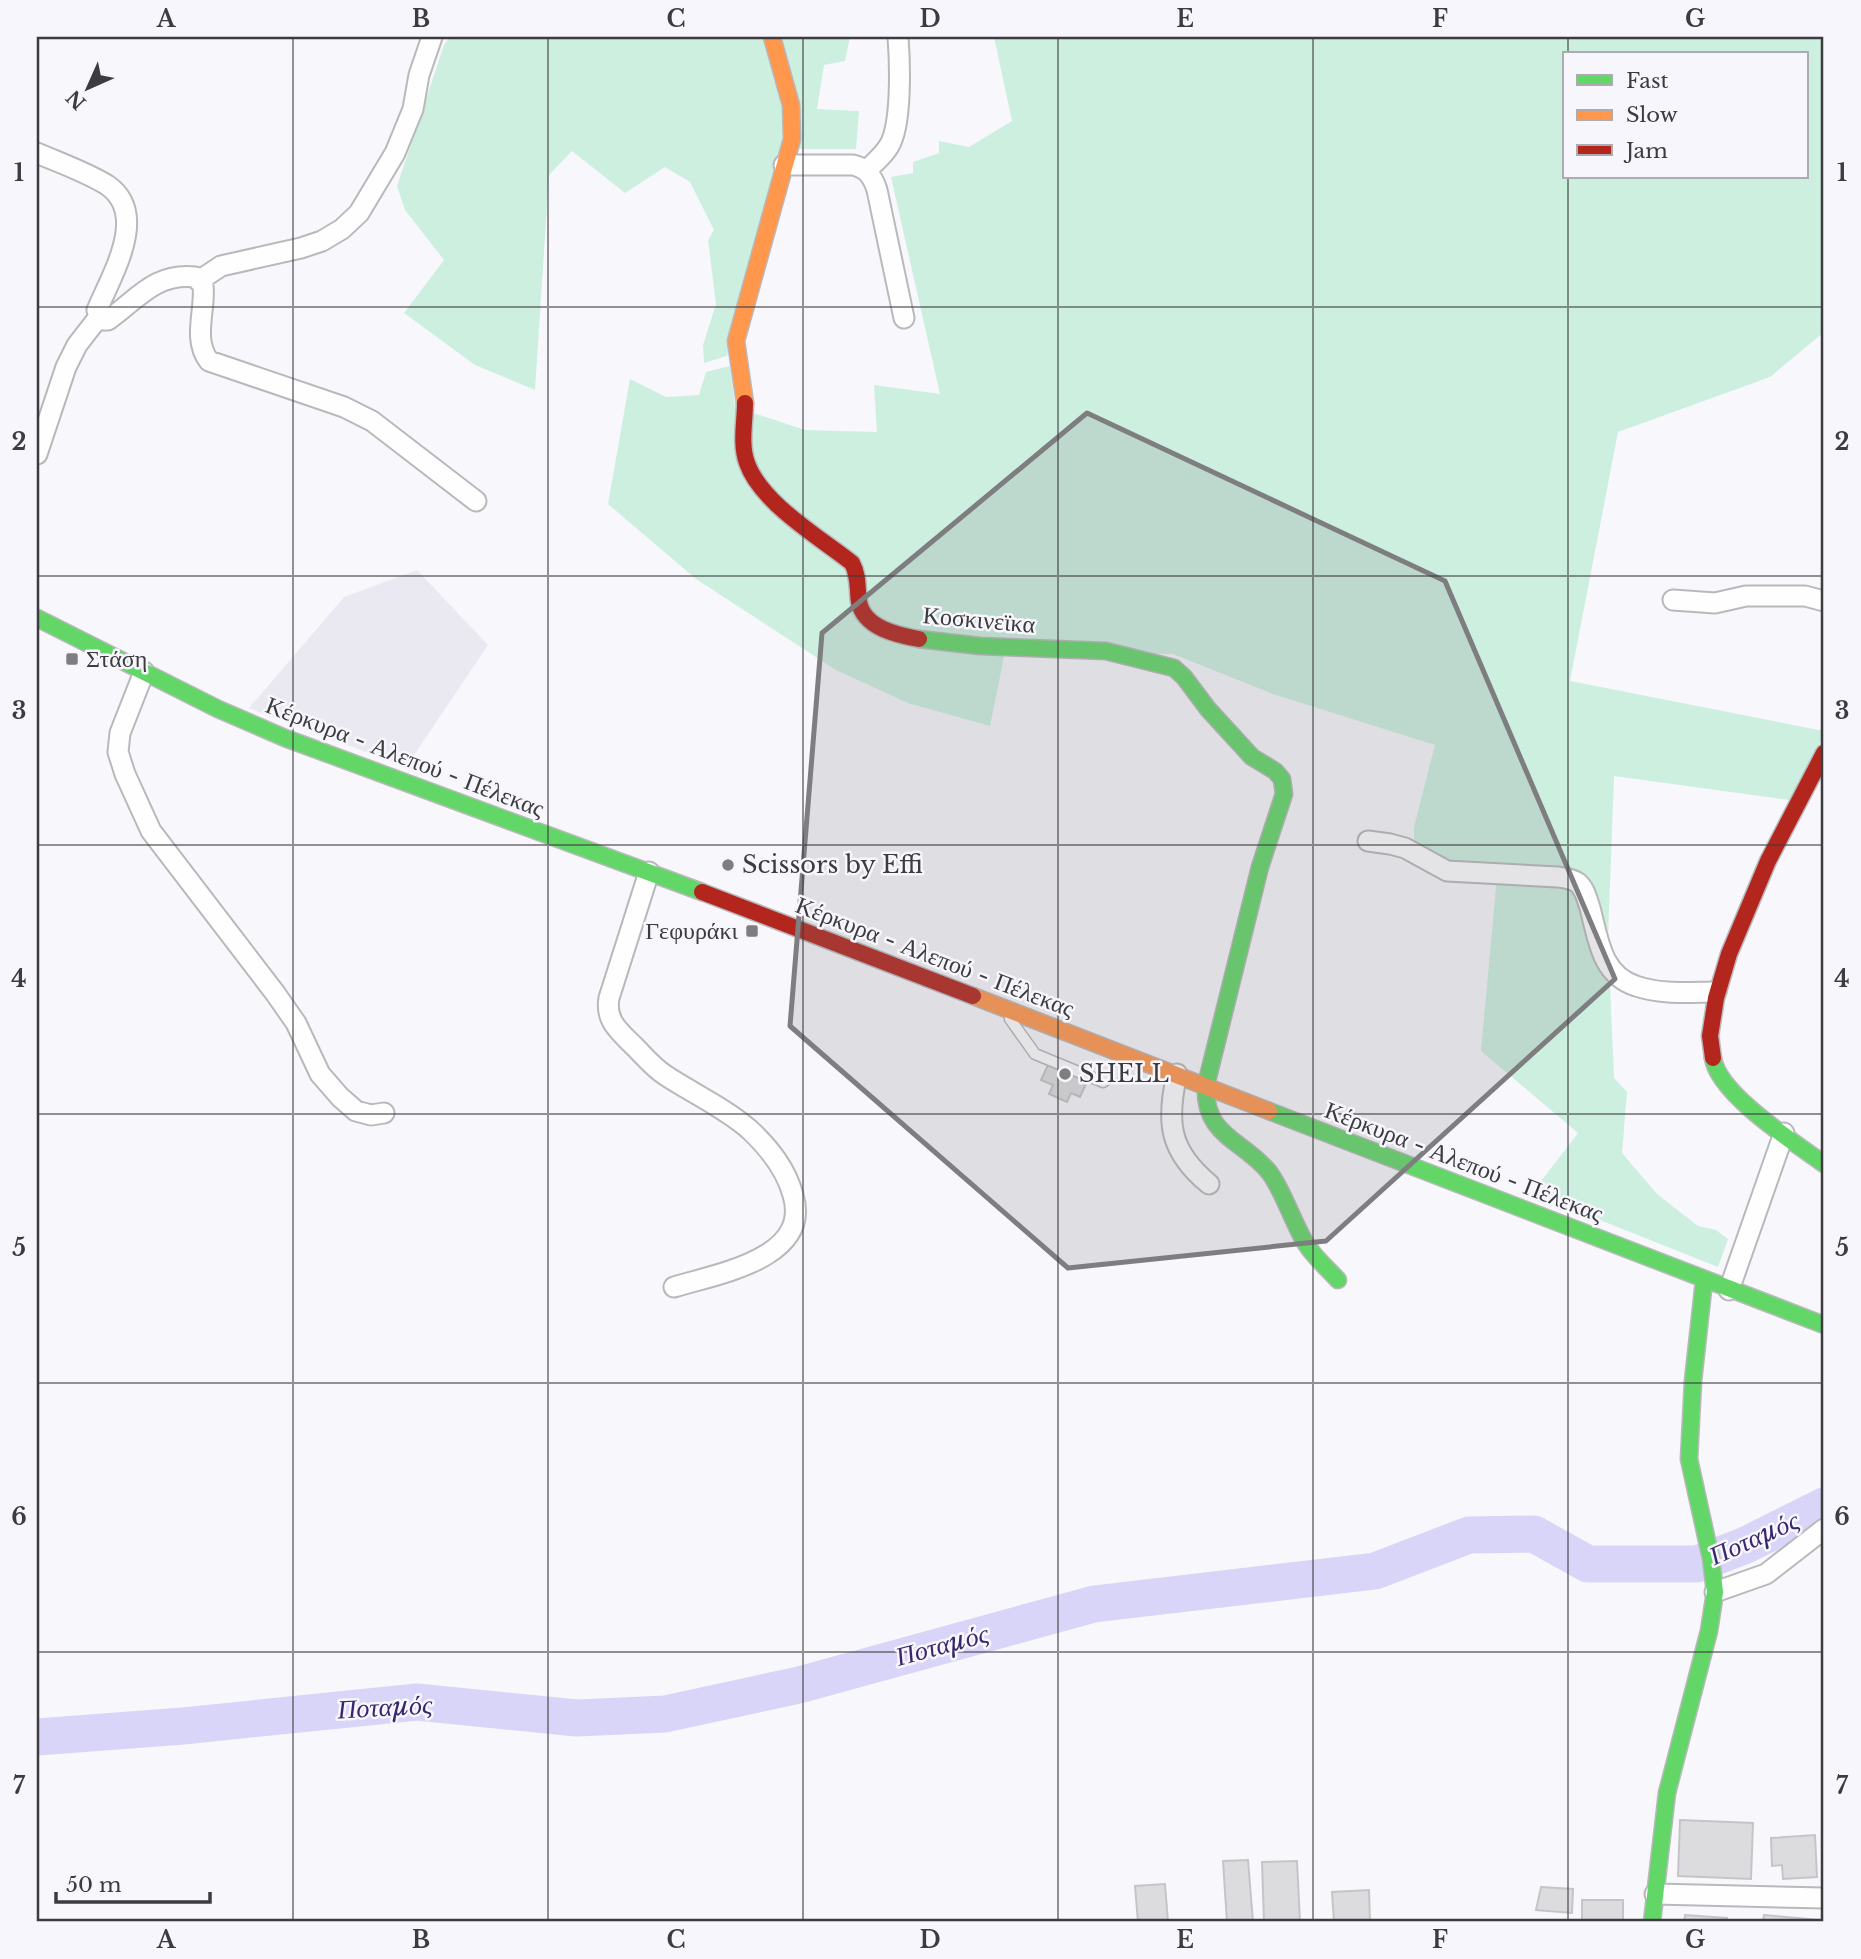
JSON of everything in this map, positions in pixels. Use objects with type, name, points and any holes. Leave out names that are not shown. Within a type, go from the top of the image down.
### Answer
[{"type":"street","points":[[98,318],[102,321],[108,320],[156,283],[190,277],[200,280],[221,267],[312,245],[333,235],[359,213],[395,153],[413,109],[419,75],[432,37]]},
{"type":"street","name":"Κοσκινεϊκα","points":[[772,37],[791,105],[792,139],[736,341],[736,358],[745,397],[742,436],[747,464],[757,482],[776,502],[852,563],[858,571],[859,599],[867,618],[900,635],[939,643],[1107,652],[1174,668],[1183,674],[1205,706],[1256,761],[1281,776],[1285,783],[1206,1085]]},
{"type":"street","points":[[866,171],[890,146],[894,132],[900,82],[898,37]]},
{"type":"street","points":[[37,153],[109,186],[119,198],[127,220],[127,236],[97,310],[98,318],[77,345],[66,367],[37,454]]},
{"type":"street","points":[[785,165],[853,165],[870,174],[877,190],[904,318]]},
{"type":"street","points":[[200,280],[204,290],[202,347],[209,361],[344,407],[372,421],[476,501]]},
{"type":"street","points":[[1673,600],[1715,603],[1746,596],[1805,596],[1824,601]]},
{"type":"street","name":"Κέρκυρα - Αλεπού - Πέλεκας","points":[[37,618],[227,713],[285,738],[649,872],[1206,1085],[1704,1281],[1824,1325]]},
{"type":"street","points":[[144,672],[120,733],[118,752],[151,831],[296,1023],[320,1073],[356,1111],[371,1115],[384,1113]]},
{"type":"street","points":[[1819,1157],[1738,1096],[1713,1063],[1709,1043],[1716,992],[1734,938],[1824,753]]},
{"type":"street","points":[[1368,841],[1405,848],[1447,871],[1573,880],[1580,884],[1586,896],[1600,948],[1616,976],[1635,986],[1664,992],[1716,992]]},
{"type":"street","points":[[649,872],[609,998],[609,1018],[662,1073],[748,1129],[787,1175],[795,1199],[795,1218],[790,1233],[779,1247],[739,1268],[674,1287]]},
{"type":"street","points":[[1177,1074],[1171,1105],[1171,1130],[1191,1167],[1209,1184]]},
{"type":"street","points":[[1206,1085],[1205,1104],[1215,1123],[1269,1172],[1307,1246],[1338,1280]]},
{"type":"street","points":[[1729,1290],[1784,1133]]},
{"type":"street","points":[[1652,1922],[1667,1793],[1709,1631],[1714,1584],[1692,1479],[1689,1440],[1704,1281]]},
{"type":"street","points":[[1714,1584],[1766,1574],[1824,1529]]},
{"type":"street","points":[[1655,1894],[1824,1898]]},
{"type":"lane","points":[[1002,1007],[1035,1055],[1103,1082],[1136,1058]]},
{"type":"highlighted area","points":[[1087,413],[1445,581],[1615,979],[1326,1241],[1068,1268],[790,1026],[822,633]]},
{"type":"shaded area","points":[[417,570],[488,645],[406,767],[249,708],[344,597]]},
{"type":"green space","points":[[450,37],[850,37],[845,61],[824,65],[817,109],[859,111],[856,149],[782,149],[727,356],[704,363],[703,345],[716,304],[708,240],[714,230],[690,182],[665,167],[625,193],[572,151],[549,175],[535,390],[475,365],[404,313],[444,260],[405,210],[397,186],[444,45]]},
{"type":"green space","points":[[994,37],[1824,37],[1824,332],[1770,377],[1618,432],[1570,681],[1824,731],[1824,736],[1789,800],[1614,776],[1608,938],[1614,1078],[1627,1092],[1622,1153],[1657,1194],[1698,1226],[1716,1230],[1728,1239],[1718,1267],[1532,1193],[1578,1133],[1481,1051],[1498,866],[1446,865],[1414,845],[1414,827],[1435,745],[1273,694],[1173,654],[1005,652],[990,726],[908,703],[836,670],[696,579],[608,504],[630,379],[666,397],[699,395],[706,372],[730,366],[735,407],[805,430],[877,432],[874,385],[940,394],[891,177],[913,173],[913,162],[939,153],[939,141],[969,147],[1012,121]]},
{"type":"building","points":[[1052,1056],[1091,1073],[1080,1097],[1071,1093],[1067,1102],[1049,1094],[1053,1085],[1041,1080]]},
{"type":"building","points":[[1680,1820],[1753,1823],[1751,1879],[1678,1876]]},
{"type":"building","points":[[1815,1835],[1817,1877],[1783,1879],[1782,1865],[1772,1866],[1771,1838]]},
{"type":"building","points":[[1248,1860],[1253,1922],[1227,1922],[1223,1861]]},
{"type":"building","points":[[1297,1861],[1300,1922],[1264,1922],[1262,1862]]},
{"type":"building","points":[[1165,1884],[1168,1922],[1138,1922],[1135,1886]]},
{"type":"building","points":[[1541,1887],[1573,1889],[1572,1913],[1536,1910]]},
{"type":"building","points":[[1369,1890],[1370,1922],[1334,1922],[1332,1892]]},
{"type":"building","points":[[1582,1900],[1623,1900],[1623,1922],[1582,1922]]},
{"type":"building","points":[[1685,1915],[1727,1918],[1727,1922],[1684,1922]]},
{"type":"building","points":[[1764,1915],[1818,1920],[1818,1922],[1763,1922]]},
{"type":"waterway","name":"Ποταμός","points":[[37,1737],[183,1726],[417,1702],[577,1718],[665,1714],[799,1685],[1094,1604],[1375,1571],[1469,1535],[1534,1534],[1588,1564],[1697,1564],[1746,1545],[1824,1506]]},
{"type":"traffic: fast","points":[[37,618],[218,709],[285,738],[702,892]]},
{"type":"traffic: fast","points":[[919,639],[980,646],[1106,651],[1174,668],[1252,757],[1275,771],[1282,779],[1284,794],[1260,867],[1206,1085],[1207,1102],[1218,1127],[1269,1172],[1306,1244],[1338,1280]]},
{"type":"traffic: fast","points":[[1713,1058],[1728,1087],[1743,1102],[1777,1131],[1824,1164]]},
{"type":"traffic: fast","points":[[1269,1111],[1824,1325]]},
{"type":"traffic: fast","points":[[1652,1922],[1667,1793],[1709,1631],[1715,1592],[1711,1559],[1689,1459],[1693,1381],[1704,1281]]},
{"type":"traffic: slow","points":[[745,403],[736,341],[792,139],[791,105],[772,37]]},
{"type":"traffic: slow","points":[[973,996],[1269,1111]]},
{"type":"traffic: jam","points":[[745,403],[744,448],[754,478],[792,518],[852,563],[857,577],[859,602],[867,618],[883,629],[919,639]]},
{"type":"traffic: jam","points":[[1713,1058],[1710,1036],[1716,998],[1729,954],[1768,861],[1824,753]]},
{"type":"traffic: jam","points":[[702,892],[973,996]]},
{"type":"place","name":"Στάση","points":[[72,659]]},
{"type":"place","name":"Scissors by Effi","points":[[728,865]]},
{"type":"place","name":"Γεφυράκι","points":[[752,931]]},
{"type":"place","name":"SHELL","points":[[1065,1074]]}]
